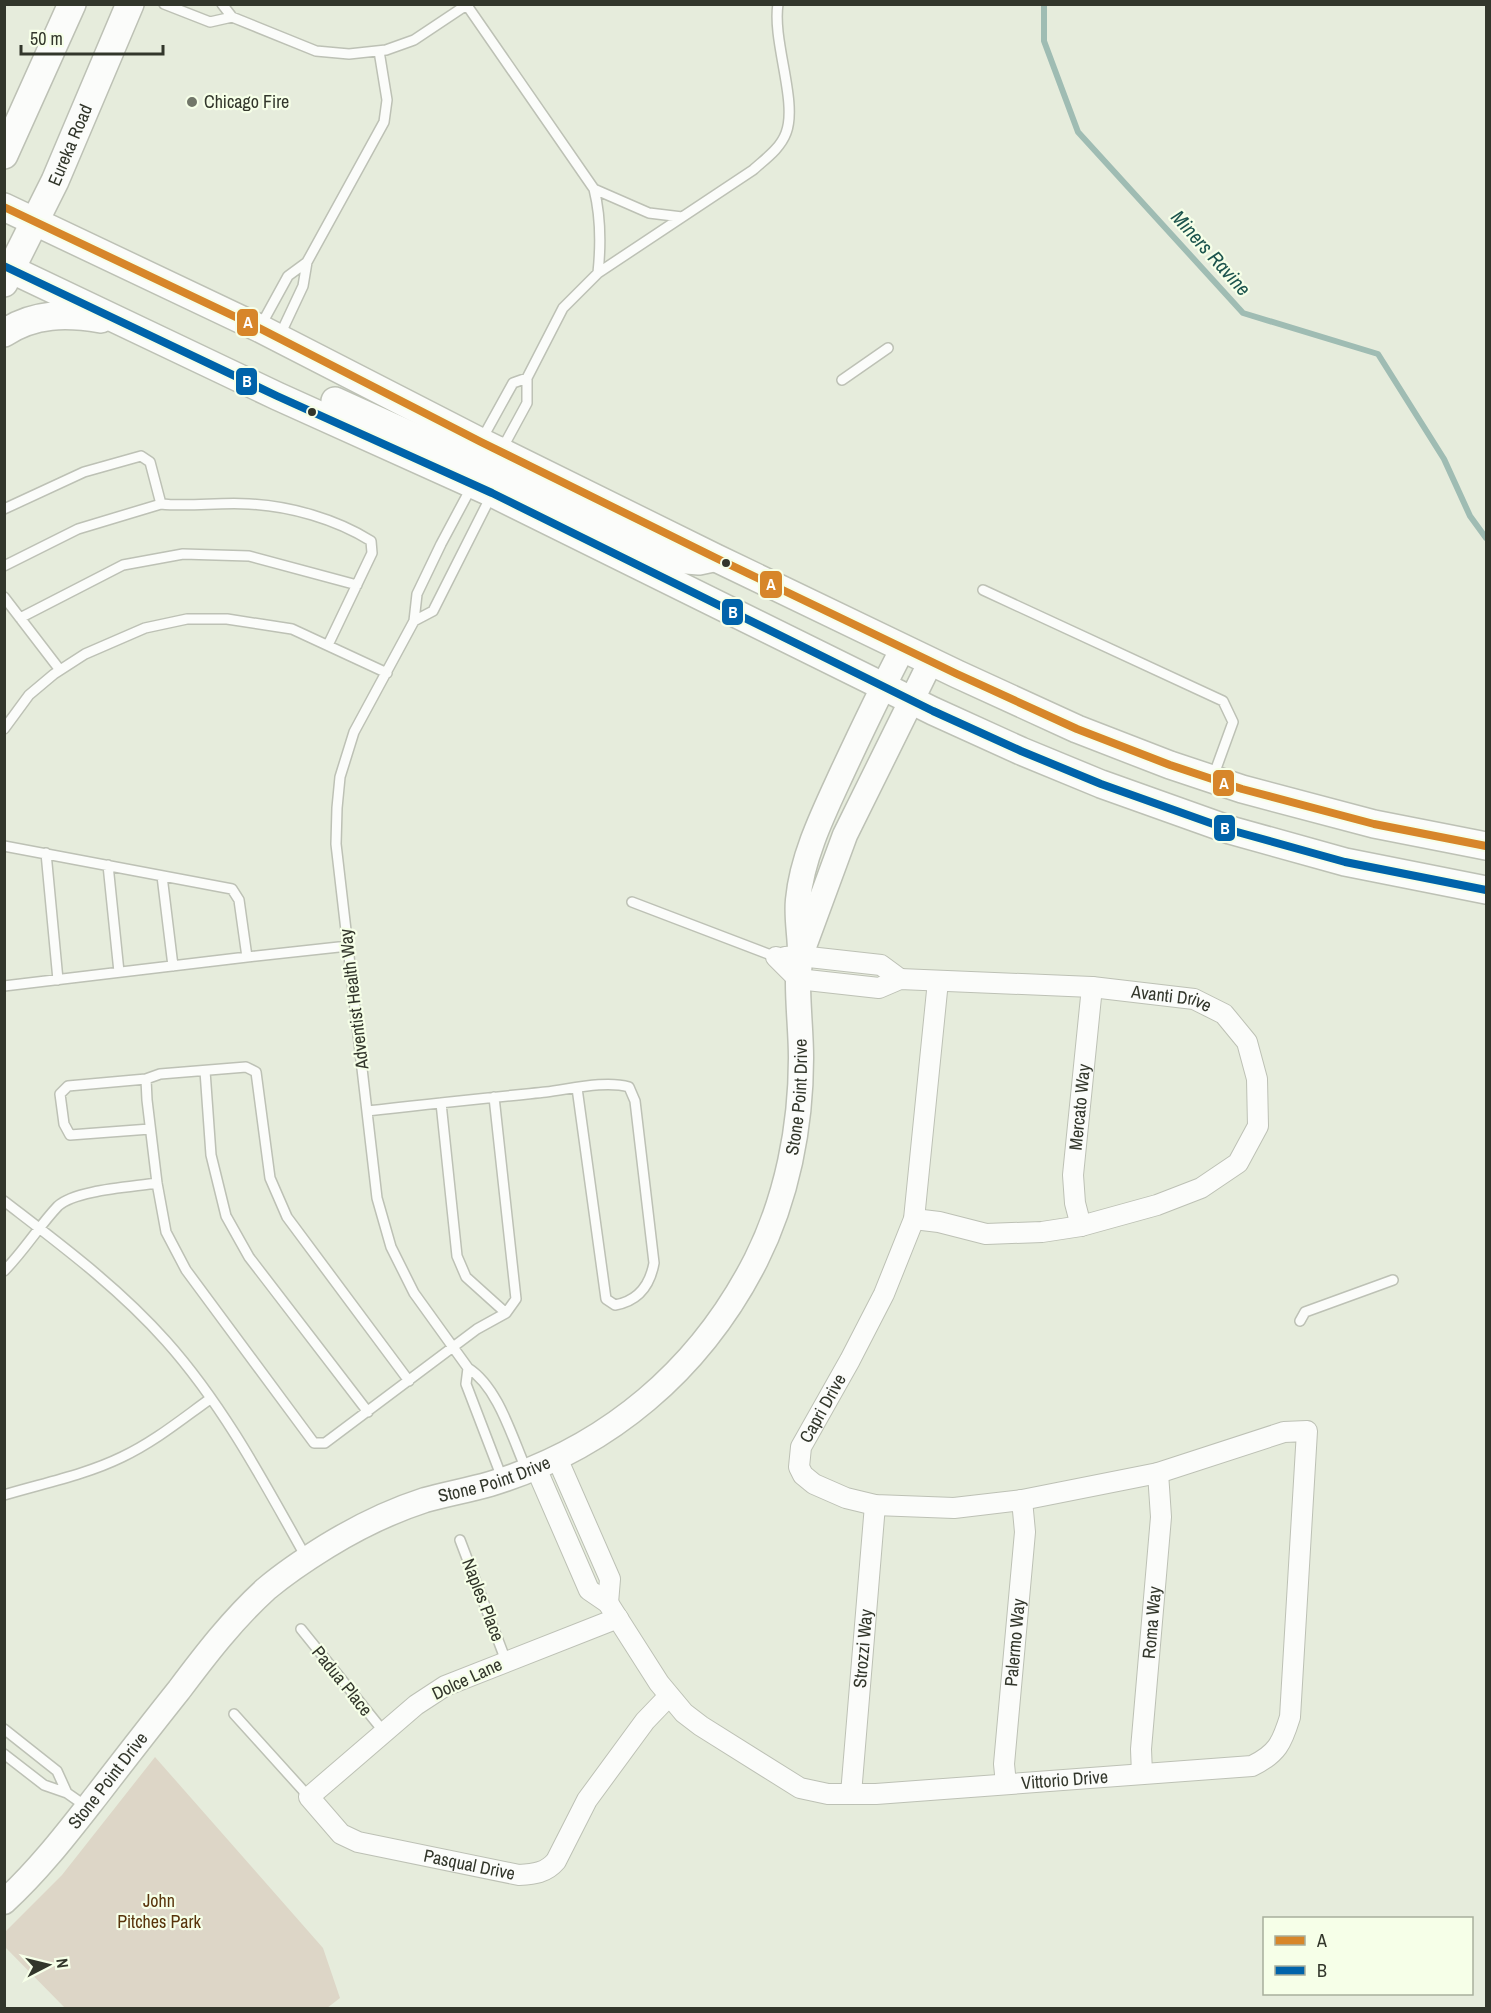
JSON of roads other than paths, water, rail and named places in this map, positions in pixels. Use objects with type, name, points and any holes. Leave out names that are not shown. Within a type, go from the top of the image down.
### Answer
[{"type":"main road","points":[[4,155],[72,4]]},
{"type":"main road","name":"Eureka Road","points":[[7,272],[55,181],[130,4]]},
{"type":"main road","points":[[4,117],[46,66]]},
{"type":"main road","points":[[4,207],[269,333],[716,558],[1077,729],[1212,780],[1374,824],[1486,846]]},
{"type":"main road","points":[[7,272],[140,330],[277,396],[483,489],[912,700],[1022,751],[1101,784],[1230,830],[1345,862],[1486,890]]},
{"type":"main road","points":[[4,333],[37,319],[67,314],[103,319],[140,330]]},
{"type":"main road","points":[[277,396],[306,393],[322,395],[454,454],[472,458],[491,446]]},
{"type":"main road","points":[[483,489],[491,478],[506,479],[674,559],[699,561],[716,558]]},
{"type":"street","name":"Stone Point Drive","points":[[4,1902],[64,1837],[223,1634],[266,1590],[308,1559],[384,1515],[540,1466],[594,1440],[656,1391],[706,1339],[732,1301],[756,1259],[780,1197],[795,1141],[801,1063],[797,919],[802,876],[826,805],[903,648]]},
{"type":"street","name":"Stone Point Drive","points":[[799,968],[845,835],[931,661]]},
{"type":"street","name":"Avanti Drive","points":[[776,957],[799,968],[859,986],[879,988],[900,979],[1092,987],[1194,999],[1224,1014],[1247,1042],[1257,1079],[1258,1126],[1238,1163],[1201,1188],[1157,1205],[1081,1226],[1042,1232],[986,1234],[939,1222],[914,1219]]},
{"type":"street","name":"Avanti Drive","points":[[799,968],[862,963],[881,965],[900,979]]},
{"type":"street","points":[[859,986],[862,963]]},
{"type":"street","name":"Capri Drive","points":[[938,981],[914,1219],[884,1294],[801,1447],[799,1467],[803,1475],[814,1484],[846,1498],[875,1505],[954,1508],[1022,1500],[1158,1473],[1284,1432],[1307,1431]]},
{"type":"street","name":"Mercato Way","points":[[1081,1226],[1075,1203],[1073,1175],[1092,987]]},
{"type":"street","name":"Vittorio Drive","points":[[540,1466],[589,1590],[613,1611],[630,1641],[669,1696],[684,1713],[800,1788],[828,1794],[851,1794],[1252,1766],[1269,1758],[1284,1738],[1290,1717],[1307,1431]]},
{"type":"street","name":"Vittorio Drive","points":[[540,1466],[603,1562],[610,1579],[613,1611]]},
{"type":"street","name":"Roma Way","points":[[1142,1774],[1141,1749],[1161,1517],[1158,1473]]},
{"type":"street","name":"Palermo Way","points":[[1006,1784],[1004,1764],[1024,1532],[1022,1500]]},
{"type":"street","name":"Strozzi Way","points":[[851,1794],[875,1505]]},
{"type":"street","points":[[581,1571],[603,1562]]},
{"type":"street","name":"Dolce Lane","points":[[309,1797],[416,1705],[445,1686],[506,1661],[613,1611]]},
{"type":"street","name":"Pasqual Drive","points":[[309,1797],[341,1834],[358,1842],[519,1875],[537,1874],[553,1864],[587,1800],[645,1721],[669,1696]]},
{"type":"lane","points":[[164,4],[210,21],[232,17]]},
{"type":"lane","points":[[222,4],[232,17],[316,51],[349,54],[379,51],[414,40],[467,5],[594,189],[599,210],[601,248],[598,273]]},
{"type":"lane","points":[[491,446],[527,403],[527,378],[563,308],[598,273],[753,170],[774,152],[787,132],[789,110],[781,56],[778,4]]},
{"type":"lane","points":[[269,333],[303,286],[307,262],[384,122],[387,100],[379,51]]},
{"type":"lane","points":[[594,189],[649,213],[682,217]]},
{"type":"lane","points":[[269,333],[288,276],[307,262]]},
{"type":"lane","points":[[842,380],[888,348]]},
{"type":"lane","points":[[491,446],[513,383],[527,378]]},
{"type":"lane","points":[[4,509],[84,472],[141,456],[150,462],[161,504]]},
{"type":"lane","name":"Adventist Health Way","points":[[483,489],[441,544],[417,594],[414,621],[354,732],[340,777],[336,844],[377,1198],[391,1247],[414,1293],[468,1368],[480,1375],[493,1392],[540,1466]]},
{"type":"lane","name":"Adventist Health Way","points":[[414,621],[433,611],[483,489]]},
{"type":"lane","points":[[4,566],[78,529],[161,504],[180,506],[248,504],[294,510],[357,532],[371,541],[372,553],[328,645]]},
{"type":"lane","points":[[20,618],[123,565],[183,554],[249,556],[357,585]]},
{"type":"lane","points":[[983,590],[1222,701],[1233,722],[1212,780]]},
{"type":"lane","points":[[4,597],[60,670]]},
{"type":"lane","points":[[4,729],[29,695],[60,670],[85,654],[145,628],[187,619],[227,619],[292,629],[387,673]]},
{"type":"lane","points":[[4,846],[232,889],[239,900],[247,957]]},
{"type":"lane","points":[[46,853],[58,980]]},
{"type":"lane","points":[[108,865],[119,972]]},
{"type":"lane","points":[[162,876],[173,966]]},
{"type":"lane","points":[[632,902],[776,957]]},
{"type":"lane","points":[[4,986],[348,946]]},
{"type":"lane","points":[[150,1128],[93,1135],[69,1135],[64,1124],[60,1094],[68,1086],[146,1079],[160,1074],[246,1067],[256,1072],[270,1178],[287,1217],[409,1381]]},
{"type":"lane","points":[[205,1071],[211,1155],[226,1216],[249,1257],[368,1412]]},
{"type":"lane","points":[[146,1079],[157,1183],[166,1232],[186,1270],[314,1443],[326,1443],[477,1329],[506,1313],[516,1299],[494,1097]]},
{"type":"lane","points":[[367,1111],[577,1088],[618,1084],[629,1087],[635,1101],[654,1263],[645,1288],[628,1303],[615,1305],[606,1299],[577,1088]]},
{"type":"lane","points":[[441,1103],[457,1256],[466,1277],[506,1313]]},
{"type":"lane","points":[[4,1271],[21,1254],[59,1205],[74,1196],[157,1183]]},
{"type":"lane","points":[[4,1201],[90,1267],[166,1342],[210,1399],[250,1459],[308,1559]]},
{"type":"lane","points":[[1300,1321],[1305,1312],[1392,1280]]},
{"type":"lane","name":"Adventist Health Way","points":[[468,1368],[466,1384],[503,1479]]},
{"type":"lane","points":[[4,1495],[90,1471],[123,1457],[160,1435],[210,1399]]},
{"type":"lane","name":"Naples Place","points":[[460,1540],[506,1661]]},
{"type":"lane","name":"Padua Place","points":[[301,1629],[384,1732]]},
{"type":"lane","name":"Pasqual Drive","points":[[234,1713],[309,1797]]},
{"type":"lane","points":[[4,1730],[57,1771],[67,1793]]},
{"type":"lane","points":[[4,1754],[45,1785],[67,1793],[87,1807]]},
{"type":"waterway","name":"Miners Ravine","points":[[1044,4],[1044,41],[1078,132],[1243,313],[1378,354],[1444,459],[1470,516],[1486,538]]},
{"type":"place","name":"Chicago Fire","points":[[192,102]]},
{"type":"park label","name":"John Pitches Park","points":[[159,1911]]}]
